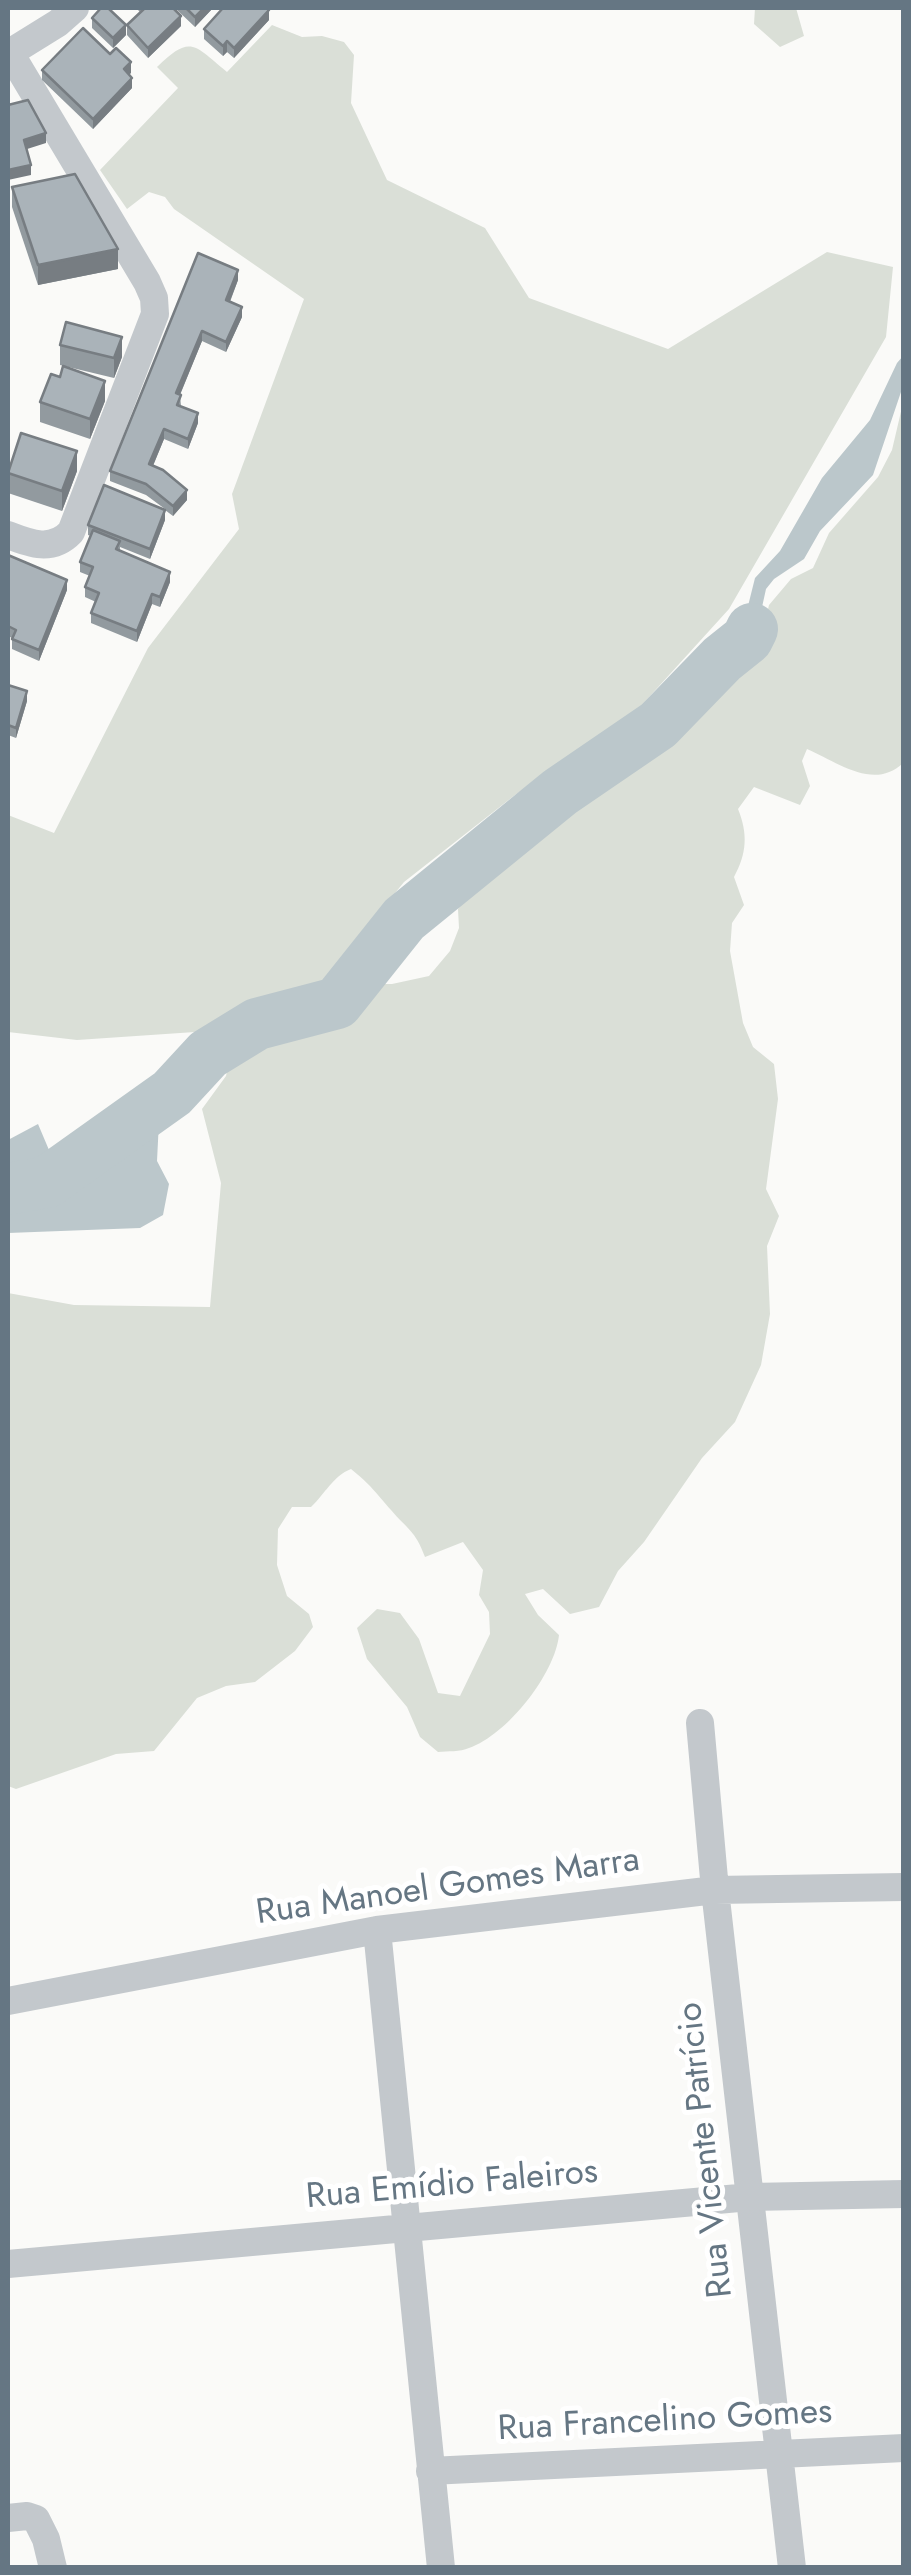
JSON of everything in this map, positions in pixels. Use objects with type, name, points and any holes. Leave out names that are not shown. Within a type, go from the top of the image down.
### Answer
[{"type":"street","points":[[8,535],[43,546],[60,543],[71,532],[154,314],[154,298],[147,282],[9,53],[75,8]]},
{"type":"street","name":"Rua Vicente Patrício","points":[[700,1723],[715,1890],[792,2568]]},
{"type":"street","name":"Rua Manoel Gomes Marra","points":[[8,2001],[377,1930],[715,1890],[904,1887]]},
{"type":"street","points":[[377,1930],[440,2568]]},
{"type":"street","name":"Rua Emídio Faleiros","points":[[8,2264],[750,2198],[904,2194]]},
{"type":"street","name":"Rua Francelino Gomes","points":[[430,2472],[904,2448]]},
{"type":"street","points":[[8,2518],[36,2519],[53,2568]]},
{"type":"shaded area","points":[[755,8],[796,8],[804,36],[780,47],[754,24]]},
{"type":"shaded area","points":[[272,25],[302,37],[322,36],[344,42],[354,55],[351,103],[387,180],[485,228],[529,298],[668,349],[827,252],[893,267],[886,337],[729,609],[640,707],[515,795],[404,882],[318,988],[195,1032],[77,1040],[8,1032],[8,815],[54,833],[148,648],[239,529],[232,494],[304,299],[174,209],[165,197],[149,192],[127,209],[100,170],[178,88],[157,67],[168,57],[192,47],[227,72]]},
{"type":"shaded area","points":[[903,356],[903,386],[873,475],[820,531],[804,559],[766,589],[755,639],[696,685],[741,634],[755,578],[780,551],[822,478],[870,420]]},
{"type":"shaded area","points":[[903,403],[903,763],[892,771],[868,774],[843,767],[807,749],[802,761],[810,786],[800,805],[754,787],[738,809],[745,843],[734,877],[744,905],[732,923],[730,951],[743,1023],[753,1047],[774,1064],[778,1099],[766,1189],[779,1216],[767,1246],[770,1314],[761,1365],[735,1422],[702,1458],[644,1542],[618,1571],[599,1607],[570,1614],[543,1589],[525,1594],[538,1615],[559,1635],[556,1651],[527,1701],[484,1741],[465,1749],[438,1752],[420,1737],[407,1707],[367,1659],[357,1628],[377,1609],[400,1613],[419,1639],[438,1693],[460,1696],[490,1634],[489,1612],[479,1595],[483,1570],[463,1542],[425,1557],[411,1531],[351,1469],[334,1481],[311,1507],[292,1507],[278,1529],[277,1565],[287,1596],[309,1614],[313,1627],[295,1651],[255,1682],[226,1686],[197,1698],[154,1751],[116,1754],[16,1789],[8,1786],[8,1293],[74,1305],[210,1307],[221,1183],[202,1109],[226,1076],[229,1062],[265,1043],[296,1032],[320,1031],[349,1019],[356,1001],[372,984],[429,976],[450,951],[459,928],[458,909],[477,881],[573,804],[673,738],[693,715],[703,692],[756,641],[769,605],[791,579],[813,568],[829,533],[878,477],[892,450]]},
{"type":"shaded area","points":[[160,1101],[157,1161],[169,1184],[163,1215],[140,1228],[8,1233],[8,1140],[38,1124],[49,1150],[73,1152],[98,1146],[124,1117]]},
{"type":"building","points":[[101,8],[108,8],[126,25],[113,38],[92,18]]},
{"type":"building","points":[[145,8],[173,8],[181,16],[148,48],[127,25]]},
{"type":"building","points":[[186,8],[204,8],[195,17]]},
{"type":"building","points":[[223,8],[269,10],[234,48],[227,41],[223,46],[204,29]]},
{"type":"building","points":[[83,28],[110,54],[116,48],[131,62],[124,69],[132,78],[93,119],[42,70]]},
{"type":"building","points":[[28,100],[46,133],[24,140],[31,165],[8,170],[8,105]]},
{"type":"building","points":[[75,174],[118,249],[38,265],[12,187]]},
{"type":"building","points":[[198,253],[238,270],[226,300],[242,307],[226,342],[202,331],[176,393],[181,395],[177,405],[198,413],[188,439],[164,429],[149,464],[187,490],[173,506],[146,484],[110,471]]},
{"type":"building","points":[[66,322],[122,337],[114,358],[60,345]]},
{"type":"building","points":[[63,366],[105,381],[90,419],[40,402],[51,374],[60,377]]},
{"type":"building","points":[[21,433],[77,451],[62,491],[8,473]]},
{"type":"building","points":[[104,485],[165,510],[150,549],[88,525]]},
{"type":"building","points":[[93,530],[120,541],[116,549],[170,572],[160,597],[152,594],[137,631],[91,613],[99,593],[85,587],[93,567],[80,562]]},
{"type":"building","points":[[8,555],[67,580],[39,650],[12,639],[16,630],[8,626]]},
{"type":"building","points":[[8,685],[27,691],[16,728],[8,725]]},
{"type":"waterway","points":[[8,1189],[47,1182],[172,1093],[208,1054],[257,1024],[337,1003],[404,919],[560,792],[658,725],[747,639],[752,629]]}]
